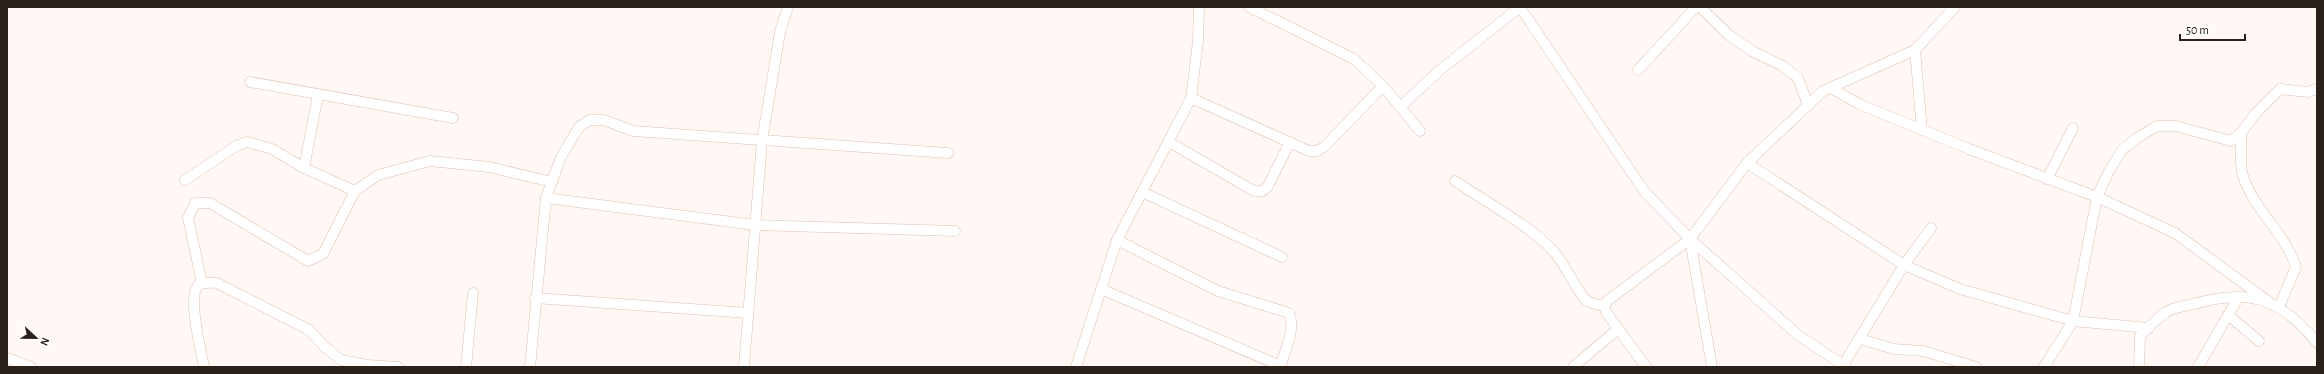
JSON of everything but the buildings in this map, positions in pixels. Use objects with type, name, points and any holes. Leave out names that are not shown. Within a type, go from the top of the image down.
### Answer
[{"type":"street","points":[[744,367],[762,141],[780,32],[788,7]]},
{"type":"street","points":[[1076,367],[1117,240],[1191,98],[1198,41],[1199,7]]},
{"type":"street","points":[[1249,7],[1354,59],[1383,86],[1420,131]]},
{"type":"street","points":[[1400,107],[1440,70],[1520,7],[1644,190],[1690,238],[1798,335],[1845,366],[1904,265],[1931,228]]},
{"type":"street","points":[[1638,70],[1696,7]]},
{"type":"street","points":[[1700,7],[1730,36],[1752,51],[1783,66],[1798,78],[1808,105]]},
{"type":"street","points":[[1605,306],[1607,301],[1690,238],[1747,163],[1823,92],[1915,50],[1955,7]]},
{"type":"street","points":[[1915,50],[1922,130]]},
{"type":"street","points":[[250,82],[453,118]]},
{"type":"street","points":[[1191,98],[1308,151],[1317,151],[1324,147],[1383,86]]},
{"type":"street","points":[[1832,88],[1859,104],[1922,130],[2097,197],[2175,233],[2269,302]]},
{"type":"street","points":[[2044,367],[2073,321],[2097,197],[2108,173],[2122,150],[2137,138],[2158,126],[2176,126],[2231,141],[2280,89],[2308,92],[2317,90]]},
{"type":"street","points":[[304,168],[318,95]]},
{"type":"street","points":[[530,367],[535,298],[546,198],[562,157],[579,127],[590,120],[604,120],[633,131],[948,153]]},
{"type":"street","points":[[2048,179],[2073,128]]},
{"type":"street","points":[[2241,132],[2243,175],[2256,202],[2291,252],[2296,267],[2279,307]]},
{"type":"street","points":[[185,180],[236,146],[247,142],[272,150],[304,168],[355,191]]},
{"type":"street","points":[[1169,142],[1254,191],[1263,191],[1268,186],[1290,142]]},
{"type":"street","points":[[202,283],[188,218],[195,203],[210,203],[308,261],[323,254],[355,191],[378,175],[430,161],[489,167],[552,182]]},
{"type":"street","points":[[1747,163],[1904,265],[1960,289],[2073,321],[2149,328]]},
{"type":"street","points":[[1455,181],[1538,236],[1555,252],[1582,296],[1588,302],[1605,306],[1618,330],[1641,365]]},
{"type":"street","points":[[1142,192],[1282,256]]},
{"type":"street","points":[[546,198],[755,225],[955,231]]},
{"type":"street","points":[[1690,238],[1712,367]]},
{"type":"street","points":[[1101,289],[1281,367],[1292,330],[1292,321],[1289,313],[1218,291],[1117,240]]},
{"type":"street","points":[[204,367],[193,300],[197,287],[202,283],[217,283],[310,330],[325,347],[341,360],[368,365],[398,367]]},
{"type":"street","points":[[466,367],[473,293]]},
{"type":"street","points":[[535,298],[748,313]]},
{"type":"street","points":[[2198,367],[2238,298]]},
{"type":"street","points":[[2139,367],[2140,336],[2166,312],[2208,300],[2257,298],[2269,302],[2279,307],[2297,322],[2317,343]]},
{"type":"street","points":[[2228,315],[2259,341]]},
{"type":"street","points":[[1574,367],[1618,330]]},
{"type":"street","points":[[1860,339],[1894,349],[1923,351],[1976,367]]},
{"type":"street","points":[[7,358],[31,367]]}]
